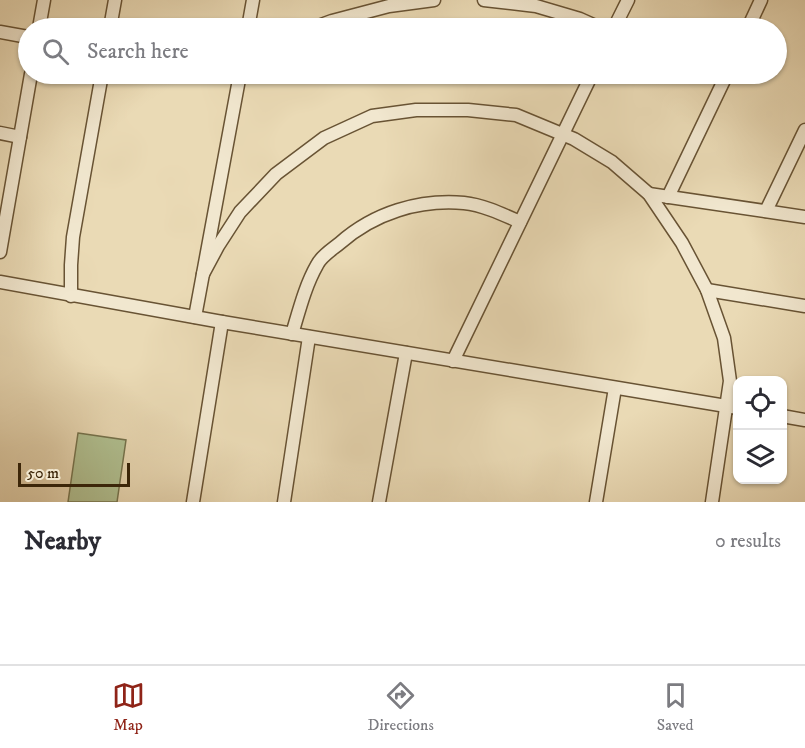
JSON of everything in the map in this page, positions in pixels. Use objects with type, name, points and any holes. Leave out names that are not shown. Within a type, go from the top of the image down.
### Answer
[{"type":"street","points":[[41,18],[44,0]]},
{"type":"street","points":[[112,18],[115,0]]},
{"type":"street","points":[[250,18],[253,0]]},
{"type":"street","points":[[343,18],[405,2],[434,0]]},
{"type":"street","points":[[484,0],[536,6],[577,18]]},
{"type":"street","points":[[619,18],[628,0]]},
{"type":"street","points":[[753,18],[761,0]]},
{"type":"street","points":[[0,32],[18,35]]},
{"type":"street","points":[[0,252],[29,84]]},
{"type":"street","points":[[71,296],[70,266],[74,237],[100,84]]},
{"type":"street","points":[[195,317],[238,84]]},
{"type":"street","points":[[453,361],[587,84]]},
{"type":"street","points":[[668,197],[722,84]]},
{"type":"street","points":[[203,274],[240,212],[276,174],[324,138],[372,116],[416,110],[468,110],[516,115],[574,139],[612,162],[649,194],[682,243],[707,290],[724,338],[732,408],[712,502]]},
{"type":"street","points":[[766,211],[805,130]]},
{"type":"street","points":[[0,133],[20,137]]},
{"type":"street","points":[[649,194],[805,217]]},
{"type":"street","points":[[292,334],[303,297],[318,262],[353,232],[392,211],[430,203],[465,203],[490,209],[520,222]]},
{"type":"street","points":[[0,282],[732,408]]},
{"type":"street","points":[[707,290],[805,306]]},
{"type":"street","points":[[193,502],[222,322]]},
{"type":"street","points":[[284,502],[309,337]]},
{"type":"street","points":[[379,502],[406,353]]},
{"type":"street","points":[[596,502],[615,388]]},
{"type":"street","points":[[787,417],[805,420]]},
{"type":"green space","points":[[78,433],[126,440],[117,502],[68,502]]}]
